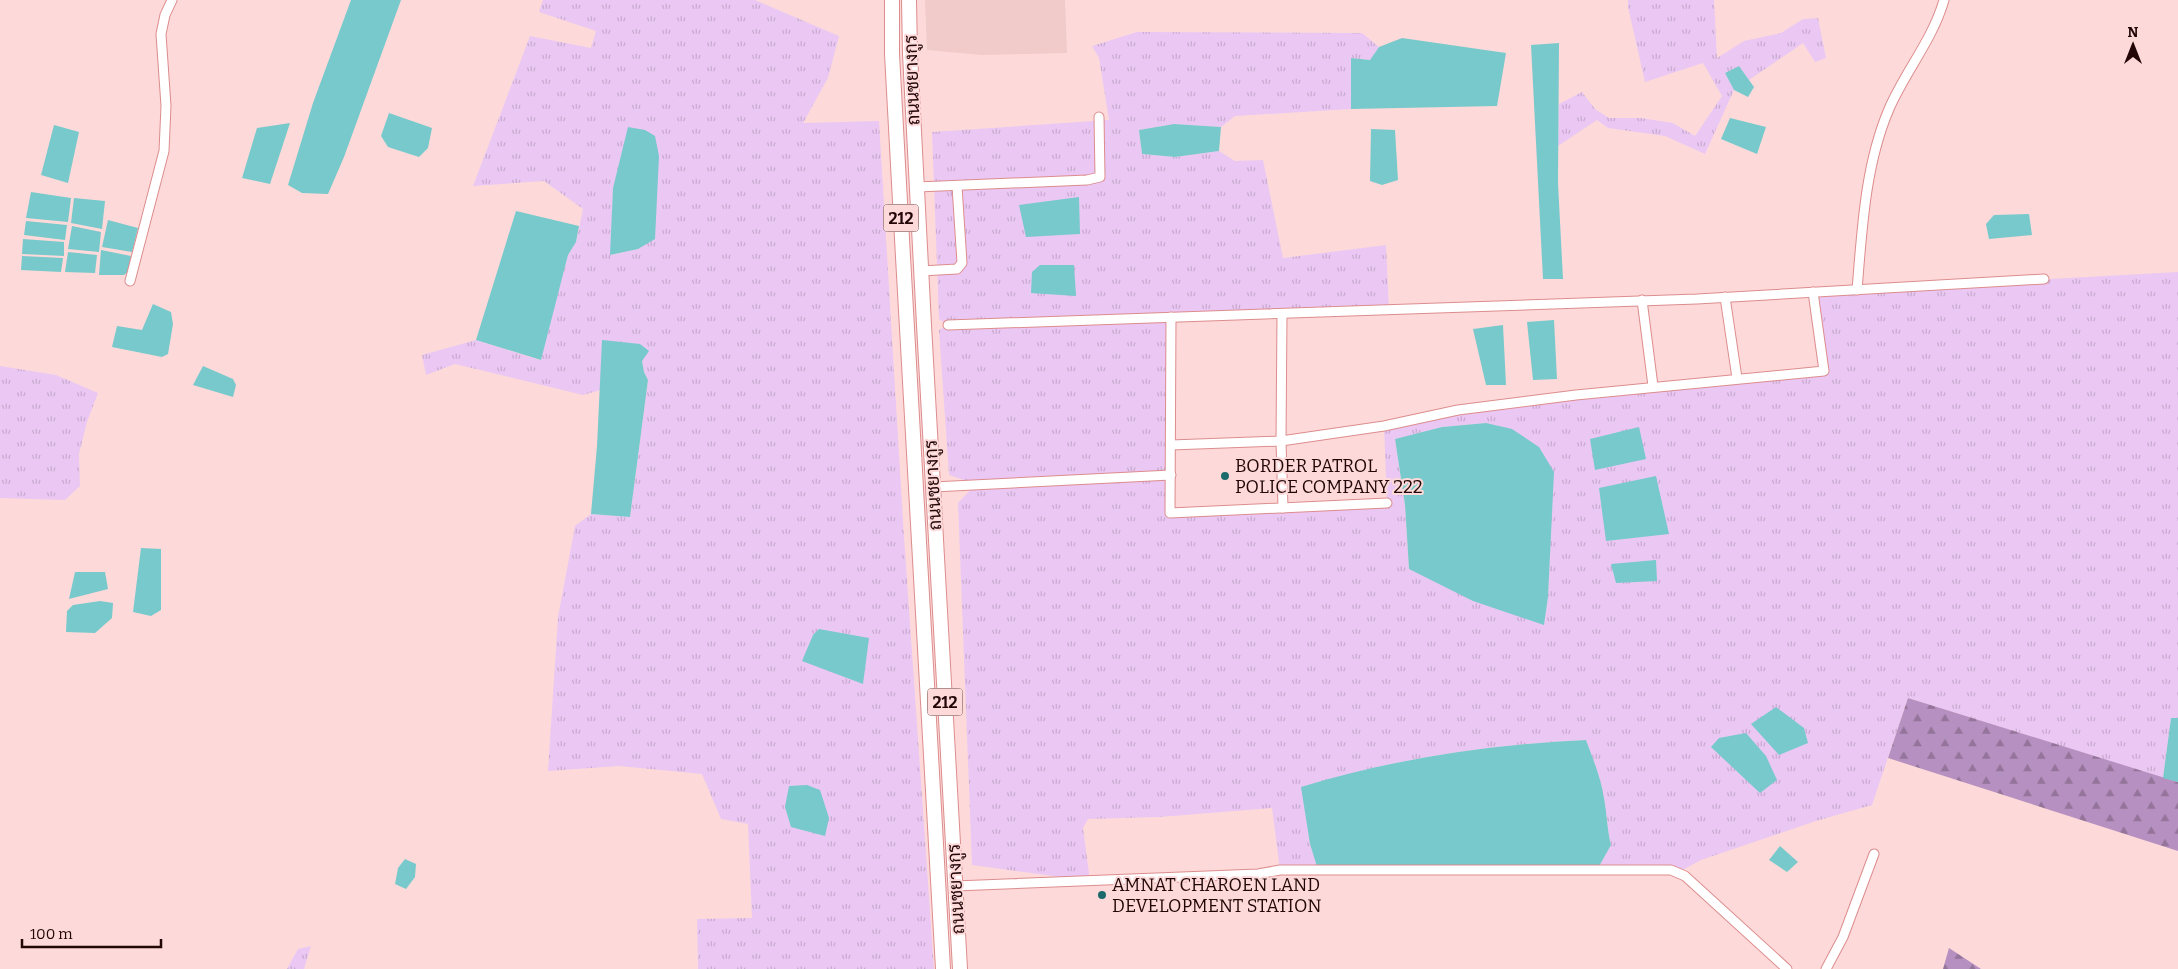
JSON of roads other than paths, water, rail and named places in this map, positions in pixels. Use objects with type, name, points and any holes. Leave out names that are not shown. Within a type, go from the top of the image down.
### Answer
[{"type":"highway","name":"ถนนชยางกูร","points":[[892,0],[892,54],[943,969]]},
{"type":"highway","name":"ถนนชยางกูร","points":[[910,0],[910,54],[921,271],[960,969]]},
{"type":"highway","points":[[913,436],[930,435]]},
{"type":"street","points":[[130,281],[164,151],[166,106],[161,34],[165,15],[172,0]]},
{"type":"street","points":[[1857,290],[1868,190],[1877,147],[1888,110],[1935,24],[1944,0]]},
{"type":"street","points":[[917,187],[1087,180],[1100,176],[1099,116]]},
{"type":"street","points":[[921,271],[957,269],[962,263],[957,186]]},
{"type":"street","points":[[948,325],[1725,297],[2044,279]]},
{"type":"street","points":[[1171,445],[1281,441],[1384,426],[1458,410],[1653,386],[1824,371],[1813,292]]},
{"type":"street","points":[[1725,297],[1737,378]]},
{"type":"street","points":[[1642,300],[1653,386]]},
{"type":"street","points":[[1282,314],[1281,441],[1283,508]]},
{"type":"street","points":[[1171,318],[1170,513],[1387,503]]},
{"type":"street","points":[[933,487],[1171,475]]},
{"type":"street","points":[[1826,969],[1843,937],[1874,854]]},
{"type":"street","points":[[955,886],[1249,874],[1280,870],[1665,869],[1679,872],[1685,876],[1787,969]]},
{"type":"water","points":[[351,0],[401,0],[344,157],[328,194],[302,193],[288,185],[313,103]]},
{"type":"water","points":[[1402,38],[1506,53],[1497,106],[1351,109],[1351,58],[1370,60],[1379,47]]},
{"type":"water","points":[[1559,43],[1558,183],[1563,279],[1543,279],[1531,45]]},
{"type":"water","points":[[1739,66],[1754,87],[1748,97],[1734,90],[1725,73]]},
{"type":"water","points":[[389,113],[432,128],[428,148],[419,157],[388,147],[381,136]]},
{"type":"water","points":[[1730,118],[1766,127],[1757,154],[1721,139]]},
{"type":"water","points":[[290,123],[270,184],[242,178],[257,128]]},
{"type":"water","points":[[1174,124],[1221,127],[1219,151],[1175,157],[1142,154],[1139,130]]},
{"type":"water","points":[[54,125],[79,132],[68,183],[41,175]]},
{"type":"water","points":[[628,127],[645,130],[655,136],[659,156],[655,239],[638,249],[610,255],[613,188]]},
{"type":"water","points":[[1371,129],[1395,130],[1398,180],[1382,185],[1370,181]]},
{"type":"water","points":[[31,192],[71,198],[68,222],[26,218]]},
{"type":"water","points":[[1079,197],[1080,234],[1026,237],[1019,205]]},
{"type":"water","points":[[74,198],[105,201],[102,229],[71,223]]},
{"type":"water","points":[[516,211],[579,226],[576,242],[568,255],[541,360],[476,340]]},
{"type":"water","points":[[2029,214],[2032,235],[1989,239],[1986,224],[1994,215]]},
{"type":"water","points":[[108,220],[138,228],[132,252],[102,247]]},
{"type":"water","points":[[26,221],[67,225],[65,240],[24,235]]},
{"type":"water","points":[[72,226],[101,232],[99,252],[68,249]]},
{"type":"water","points":[[23,239],[64,242],[64,256],[22,254]]},
{"type":"water","points":[[101,250],[131,256],[128,272],[124,275],[99,275]]},
{"type":"water","points":[[68,252],[97,255],[95,273],[65,272]]},
{"type":"water","points":[[22,256],[63,258],[61,272],[21,270]]},
{"type":"water","points":[[1040,265],[1074,265],[1076,296],[1031,293],[1032,272]]},
{"type":"water","points":[[153,304],[171,312],[173,324],[168,354],[162,357],[112,347],[117,326],[142,330]]},
{"type":"water","points":[[1554,320],[1557,379],[1533,380],[1527,322]]},
{"type":"water","points":[[1503,325],[1506,385],[1486,385],[1473,329]]},
{"type":"water","points":[[602,340],[640,344],[649,351],[642,361],[648,380],[630,517],[591,514],[597,446]]},
{"type":"water","points":[[203,366],[233,379],[236,385],[233,397],[193,385]]},
{"type":"water","points":[[1486,423],[1512,429],[1539,447],[1554,472],[1548,597],[1544,625],[1473,601],[1409,569],[1405,505],[1395,439],[1442,427]]},
{"type":"water","points":[[1639,427],[1646,459],[1595,470],[1590,439]]},
{"type":"water","points":[[1656,476],[1669,534],[1606,541],[1599,488]]},
{"type":"water","points":[[141,548],[161,549],[161,610],[151,616],[133,612]]},
{"type":"water","points":[[1656,560],[1657,581],[1616,583],[1611,564]]},
{"type":"water","points":[[75,572],[105,572],[108,589],[69,599]]},
{"type":"water","points":[[100,601],[113,603],[112,618],[95,633],[66,632],[67,611],[73,605]]},
{"type":"water","points":[[819,629],[869,638],[863,684],[802,661],[813,635]]},
{"type":"water","points":[[1776,707],[1804,728],[1808,743],[1779,755],[1751,724]]},
{"type":"water","points":[[2171,718],[2178,718],[2178,782],[2163,778]]},
{"type":"water","points":[[1746,733],[1766,756],[1777,780],[1760,793],[1711,747],[1719,738]]},
{"type":"water","points":[[1586,740],[1601,783],[1611,845],[1597,870],[1318,870],[1310,844],[1301,787],[1371,768],[1442,754],[1514,745]]},
{"type":"water","points":[[807,785],[820,790],[829,818],[825,836],[791,827],[785,807],[789,786]]},
{"type":"water","points":[[1780,846],[1798,862],[1787,872],[1769,860]]},
{"type":"water","points":[[405,859],[416,864],[415,877],[406,889],[395,884],[398,868]]},
{"type":"place","name":"BORDER PATROL POLICE COMPANY 222","points":[[1225,476]]},
{"type":"place","name":"AMNAT CHAROEN LAND DEVELOPMENT STATION","points":[[1102,895]]}]
